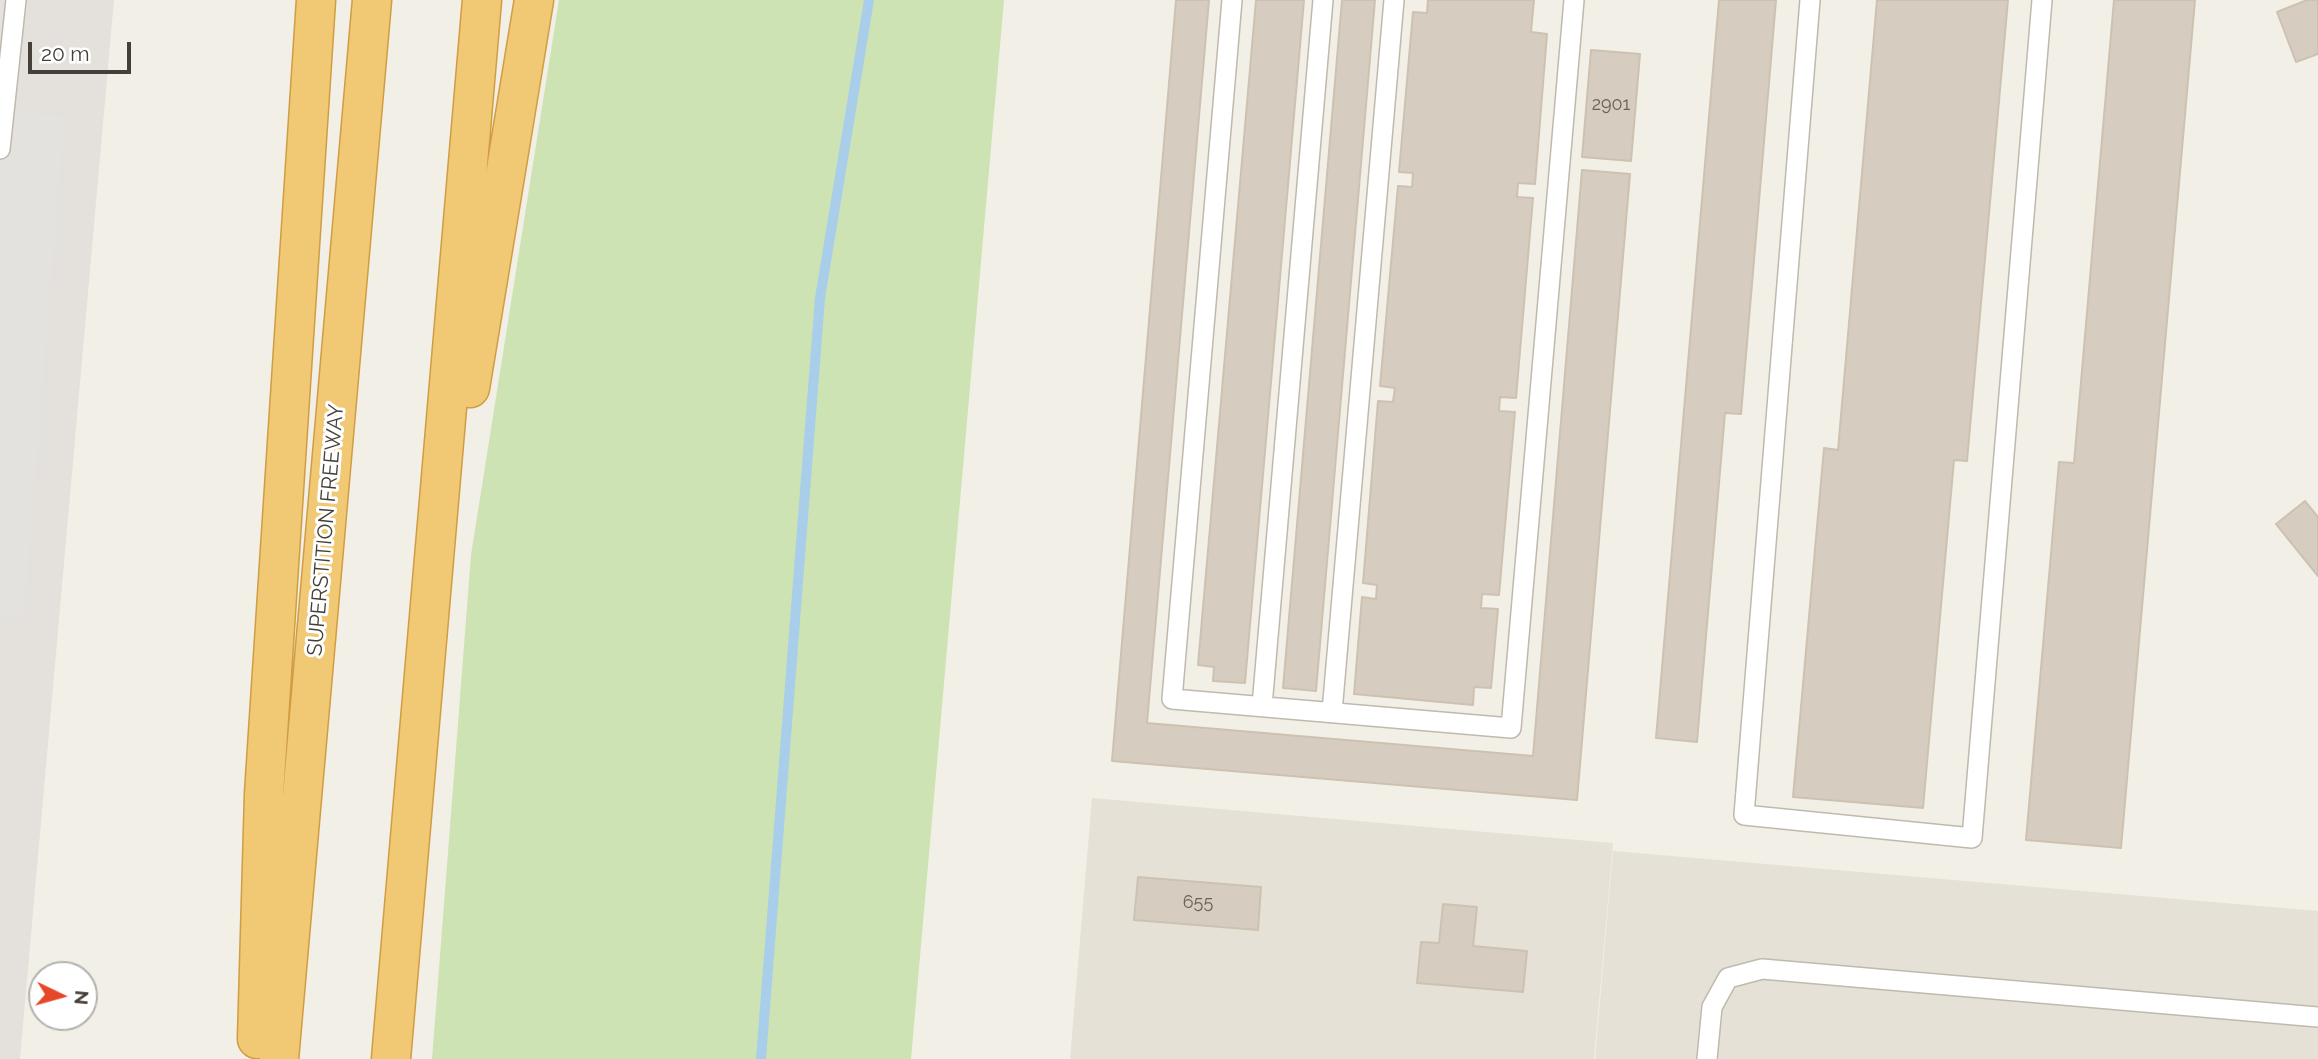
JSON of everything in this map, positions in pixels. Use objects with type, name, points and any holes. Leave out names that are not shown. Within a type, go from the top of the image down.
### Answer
[{"type":"highway","points":[[256,1059],[264,794],[316,0]]},
{"type":"highway","name":"SUPERSTITION FREEWAY","points":[[279,1059],[372,0]]},
{"type":"highway","points":[[391,1059],[482,0]]},
{"type":"highway","points":[[427,628],[486,298],[534,0]]},
{"type":"lane","points":[[0,149],[16,0]]},
{"type":"lane","points":[[1232,0],[1172,699],[1511,728],[1574,0]]},
{"type":"lane","points":[[1262,706],[1323,0]]},
{"type":"lane","points":[[1332,712],[1394,0]]},
{"type":"lane","points":[[1810,0],[1744,816],[1972,838],[2042,0]]},
{"type":"lane","points":[[1707,1059],[1712,1007],[1728,978],[1762,969],[2318,1017]]},
{"type":"shaded area","points":[[0,0],[114,0],[20,1059],[0,1059]]},
{"type":"shaded area","points":[[0,0],[16,0],[0,97]]},
{"type":"shaded area","points":[[4,110],[64,117],[24,616],[0,615],[0,149]]},
{"type":"shaded area","points":[[1092,798],[1613,843],[1594,1059],[1070,1059]]},
{"type":"shaded area","points":[[1613,851],[2318,911],[2318,1059],[1595,1059]]},
{"type":"green space","points":[[559,0],[1004,0],[911,1059],[432,1059],[471,555]]},
{"type":"building","points":[[1176,0],[1209,0],[1147,723],[1533,756],[1582,170],[1630,174],[1577,800],[1112,761]]},
{"type":"building","points":[[1256,0],[1304,0],[1245,683],[1213,681],[1214,667],[1198,665]]},
{"type":"building","points":[[1342,0],[1375,0],[1316,691],[1283,688]]},
{"type":"building","points":[[1428,0],[1534,0],[1531,32],[1547,34],[1535,184],[1518,183],[1517,197],[1533,198],[1516,398],[1500,397],[1499,411],[1515,412],[1499,595],[1482,594],[1481,608],[1498,609],[1491,688],[1474,687],[1473,705],[1354,694],[1362,597],[1376,599],[1377,585],[1363,583],[1378,401],[1393,402],[1395,388],[1380,386],[1398,186],[1412,187],[1413,173],[1399,172],[1413,12],[1427,13]]},
{"type":"building","points":[[1719,0],[1776,0],[1741,414],[1725,413],[1697,742],[1656,738]]},
{"type":"building","points":[[1877,0],[2008,0],[1967,461],[1954,460],[1923,808],[1793,797],[1824,448],[1838,450]]},
{"type":"building","points":[[2114,0],[2195,0],[2121,848],[2026,840],[2059,462],[2074,463]]},
{"type":"building","points":[[2307,0],[2318,0],[2318,54],[2296,62],[2277,12]]},
{"type":"building","points":[[1591,50],[1640,54],[1631,161],[1582,157]]},
{"type":"building","points":[[2305,501],[2318,517],[2318,576],[2276,524]]},
{"type":"building","points":[[1138,877],[1261,887],[1258,930],[1134,920]]},
{"type":"building","points":[[1443,904],[1477,907],[1473,946],[1527,951],[1523,992],[1417,983],[1421,942],[1439,943]]},
{"type":"waterway","points":[[761,1059],[820,298],[869,0]]}]
